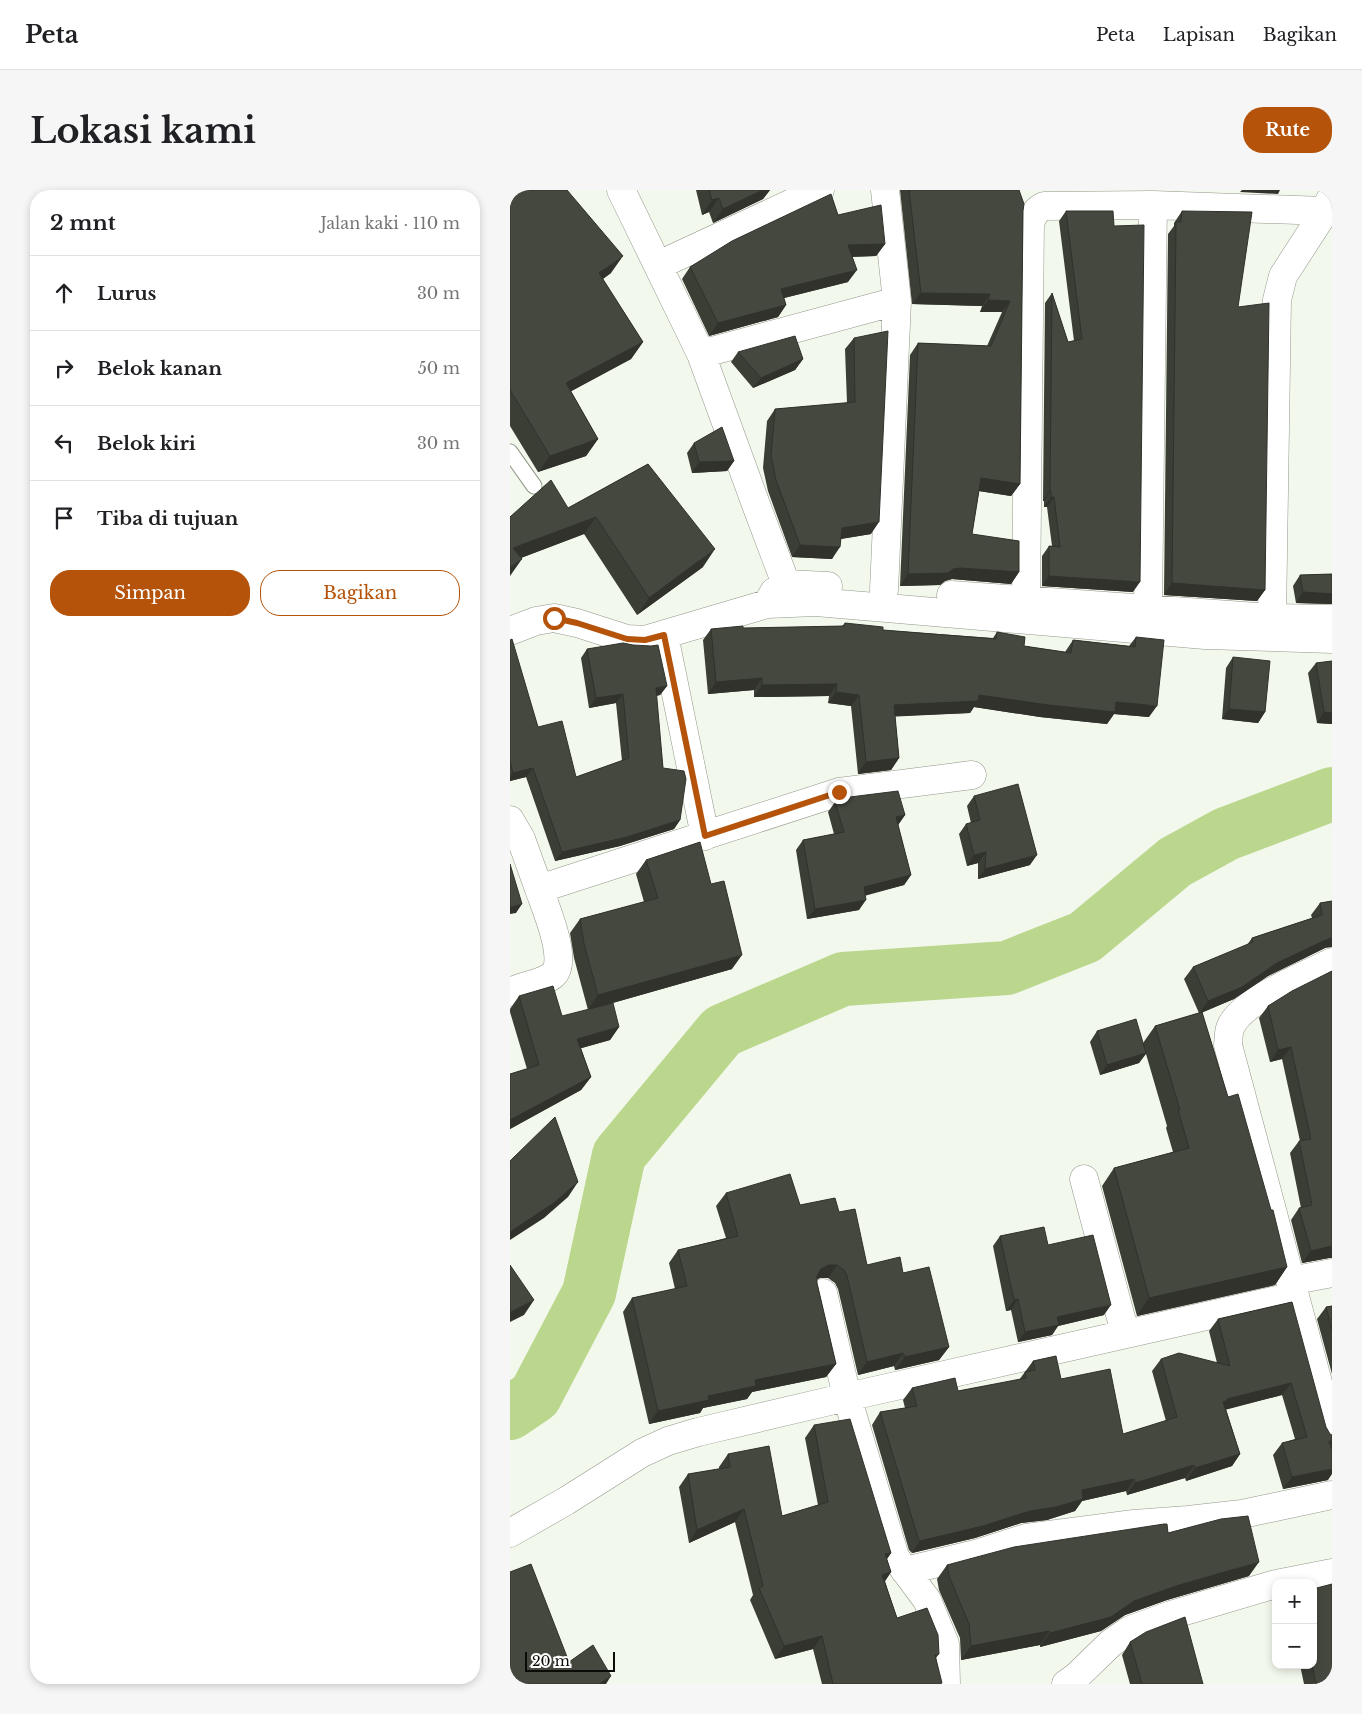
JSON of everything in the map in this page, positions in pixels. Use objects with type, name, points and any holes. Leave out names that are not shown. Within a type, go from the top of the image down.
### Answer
[{"type":"street","points":[[621,190],[702,354],[786,584]]},
{"type":"street","points":[[659,265],[820,190]]},
{"type":"street","points":[[884,590],[897,301],[885,190]]},
{"type":"street","points":[[1026,600],[1030,222],[1034,214],[1044,206],[1328,203]]},
{"type":"street","points":[[1272,618],[1277,300],[1283,276],[1328,203]]},
{"type":"street","points":[[1148,609],[1153,205]]},
{"type":"street","points":[[702,354],[897,301]]},
{"type":"street","points":[[767,604],[774,592],[786,584],[1272,618],[1332,619]]},
{"type":"street","points":[[510,631],[536,621],[554,618],[577,623],[627,639],[645,640],[767,604],[816,602],[1205,635],[1332,639]]},
{"type":"street","points":[[664,635],[705,836]]},
{"type":"street","points":[[540,890],[839,792],[972,775]]},
{"type":"street","points":[[510,820],[521,839],[540,890],[560,958],[558,968],[554,974],[510,992]]},
{"type":"street","points":[[1332,962],[1256,1001],[1242,1011],[1230,1026],[1228,1045],[1332,1434]]},
{"type":"street","points":[[1084,1179],[1125,1333]]},
{"type":"street","points":[[514,1531],[642,1453],[668,1441],[847,1396],[1125,1333],[1292,1288],[1332,1273]]},
{"type":"street","points":[[823,1293],[847,1396],[895,1558],[927,1600],[945,1644],[946,1684]]},
{"type":"street","points":[[905,1571],[979,1553],[1026,1538],[1134,1524],[1242,1514],[1332,1495]]},
{"type":"street","points":[[1301,1579],[1332,1573]]},
{"type":"street","points":[[1066,1684],[1078,1676],[1111,1643],[1130,1630],[1171,1615],[1272,1585]]},
{"type":"lane","points":[[510,452],[534,486]]},
{"type":"building","points":[[510,190],[567,190],[623,256],[599,273],[643,342],[566,383],[598,439],[550,456],[510,390]]},
{"type":"building","points":[[709,190],[763,190],[723,209],[719,198],[712,200]]},
{"type":"building","points":[[909,190],[1019,190],[1024,204],[1020,484],[981,478],[972,534],[1019,541],[1019,572],[960,568],[953,569],[948,573],[908,574],[918,343],[991,346],[1010,301],[988,300],[990,294],[921,293]]},
{"type":"building","points":[[831,194],[838,215],[881,205],[885,244],[848,245],[857,270],[781,289],[786,305],[718,323],[690,267],[732,241]]},
{"type":"building","points":[[1066,211],[1113,211],[1114,226],[1144,225],[1140,582],[1049,576],[1049,546],[1060,547],[1054,497],[1051,497],[1050,491],[1052,293],[1068,342],[1082,339]]},
{"type":"building","points":[[1182,211],[1252,212],[1238,307],[1269,303],[1265,590],[1172,583],[1176,222],[1181,222]]},
{"type":"building","points":[[888,331],[879,522],[842,528],[840,547],[800,545],[776,480],[771,456],[775,409],[855,402],[854,338]]},
{"type":"building","points":[[795,336],[803,359],[761,378],[738,352]]},
{"type":"building","points":[[722,427],[734,461],[699,462],[694,443]]},
{"type":"building","points":[[648,464],[715,549],[649,598],[596,517],[513,548],[522,559],[510,567],[510,517],[551,480],[568,508]]},
{"type":"building","points":[[1332,574],[1332,594],[1303,592],[1300,575]]},
{"type":"building","points":[[845,623],[883,627],[883,630],[996,639],[997,632],[1025,637],[1024,646],[1071,653],[1073,640],[1135,647],[1136,637],[1164,640],[1157,706],[1116,702],[1115,712],[979,695],[978,701],[894,705],[899,758],[866,762],[859,695],[836,692],[837,684],[762,685],[762,678],[716,682],[711,629],[743,626],[743,628],[844,626]]},
{"type":"building","points":[[512,639],[538,727],[562,721],[576,777],[629,758],[623,694],[596,698],[587,649],[623,643],[658,645],[667,686],[656,688],[663,768],[684,771],[686,779],[680,820],[627,837],[562,852],[533,768],[513,773],[510,761],[510,640]]},
{"type":"building","points":[[1233,657],[1270,661],[1265,712],[1229,709]]},
{"type":"building","points":[[1332,661],[1332,713],[1324,712],[1316,663]]},
{"type":"building","points":[[1018,784],[1037,855],[985,869],[986,852],[974,855],[966,824],[980,820],[974,796]]},
{"type":"building","points":[[898,791],[905,815],[896,817],[911,875],[864,887],[866,900],[815,909],[803,840],[844,832],[835,802],[850,797]]},
{"type":"building","points":[[700,842],[711,884],[724,881],[742,955],[598,995],[584,944],[580,919],[658,898],[646,860]]},
{"type":"building","points":[[510,864],[522,904],[510,907]]},
{"type":"building","points":[[1332,901],[1332,937],[1277,963],[1242,987],[1208,1001],[1193,967],[1253,942],[1252,938],[1322,915],[1320,903]]},
{"type":"building","points":[[1332,971],[1332,1246],[1311,1251],[1299,1208],[1312,1205],[1299,1141],[1311,1139],[1291,1047],[1278,1050],[1268,1006],[1292,991]]},
{"type":"building","points":[[553,986],[562,1016],[613,1003],[619,1027],[577,1039],[591,1077],[510,1120],[510,1074],[539,1065],[519,996]]},
{"type":"building","points":[[1202,1012],[1228,1097],[1238,1094],[1271,1210],[1273,1210],[1287,1267],[1149,1298],[1114,1168],[1189,1148],[1178,1110],[1180,1110],[1155,1026]]},
{"type":"building","points":[[1136,1019],[1146,1053],[1107,1065],[1097,1031]]},
{"type":"building","points":[[555,1117],[578,1182],[554,1203],[510,1232],[510,1161]]},
{"type":"building","points":[[790,1174],[800,1205],[835,1198],[839,1212],[855,1209],[867,1265],[900,1257],[903,1273],[929,1267],[949,1347],[905,1357],[903,1353],[867,1362],[847,1276],[844,1270],[837,1265],[829,1265],[821,1269],[817,1276],[817,1283],[836,1364],[755,1380],[756,1386],[708,1396],[709,1400],[658,1411],[632,1298],[687,1286],[678,1250],[738,1236],[726,1193]]},
{"type":"building","points":[[1044,1227],[1048,1245],[1093,1235],[1111,1305],[1057,1317],[1059,1325],[1025,1332],[1018,1299],[1014,1300],[1000,1236]]},
{"type":"building","points":[[510,1265],[534,1300],[510,1312]]},
{"type":"building","points":[[1292,1302],[1326,1427],[1332,1435],[1332,1441],[1329,1441],[1332,1453],[1332,1469],[1292,1477],[1282,1443],[1307,1437],[1291,1383],[1227,1399],[1223,1402],[1240,1454],[1195,1468],[1194,1465],[1135,1483],[1134,1479],[1082,1490],[1083,1499],[1056,1507],[1030,1511],[983,1526],[920,1541],[918,1538],[880,1412],[917,1406],[912,1388],[955,1378],[958,1391],[1026,1378],[1025,1372],[1035,1370],[1033,1361],[1056,1356],[1061,1379],[1110,1369],[1123,1434],[1177,1417],[1161,1359],[1179,1353],[1230,1366],[1218,1319]]},
{"type":"building","points":[[1332,1306],[1332,1330],[1326,1307]]},
{"type":"building","points":[[850,1419],[891,1553],[885,1554],[891,1572],[882,1575],[897,1618],[927,1608],[938,1635],[939,1654],[935,1655],[942,1683],[833,1684],[822,1636],[784,1646],[759,1588],[763,1586],[744,1509],[697,1530],[688,1474],[730,1467],[728,1454],[769,1446],[782,1516],[828,1502],[814,1425]]},
{"type":"building","points":[[1248,1516],[1259,1562],[1176,1586],[1134,1601],[1111,1617],[1050,1633],[1049,1631],[971,1646],[969,1624],[949,1576],[947,1565],[1014,1547],[1164,1524],[1167,1524],[1168,1533],[1221,1519]]},
{"type":"building","points":[[531,1564],[569,1662],[593,1645],[611,1676],[599,1684],[510,1684],[510,1572]]},
{"type":"building","points":[[1332,1584],[1332,1684],[1316,1684],[1313,1669],[1317,1669],[1317,1588]]},
{"type":"building","points":[[1185,1617],[1203,1684],[1142,1684],[1130,1642],[1146,1632]]},
{"type":"waterway","points":[[510,1413],[535,1396],[589,1293],[619,1155],[722,1031],[843,979],[1007,968],[1085,937],[1175,862],[1226,834],[1332,794]]},
{"type":"route","points":[[554,618],[577,623],[627,639],[645,640],[664,635],[705,836],[839,792]]}]
